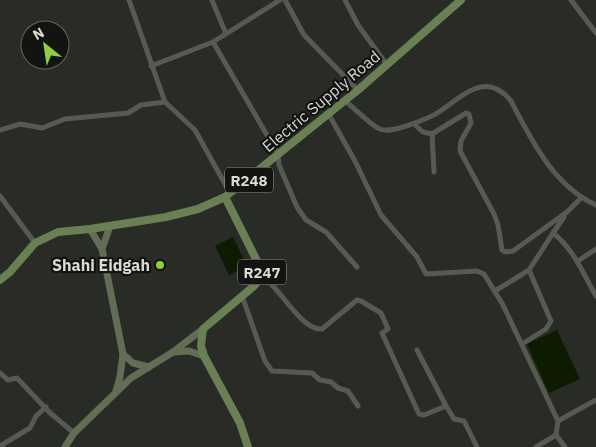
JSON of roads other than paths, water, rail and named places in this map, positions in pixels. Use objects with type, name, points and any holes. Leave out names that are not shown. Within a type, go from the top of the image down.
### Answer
[{"type":"main road","name":"Electric Supply Road","points":[[0,280],[10,272],[35,242],[58,232],[166,217],[198,209],[228,195],[358,90],[461,0]]},
{"type":"main road","name":"R247","points":[[203,329],[259,282],[262,276],[228,195]]},
{"type":"main road","points":[[102,248],[110,226]]},
{"type":"main road","points":[[90,229],[102,248],[123,354],[116,391]]},
{"type":"main road","points":[[65,447],[74,433],[131,378],[173,352],[203,329]]},
{"type":"main road","points":[[203,329],[201,346],[204,356],[240,423],[248,447]]},
{"type":"main road","points":[[173,352],[189,351],[204,356]]},
{"type":"main road","points":[[123,354],[133,363],[148,367]]},
{"type":"street","points":[[129,0],[165,102],[195,130],[228,195]]},
{"type":"street","points":[[212,0],[226,34]]},
{"type":"street","points":[[151,66],[213,42],[280,0]]},
{"type":"street","points":[[285,0],[304,35],[358,90]]},
{"type":"street","points":[[345,0],[358,25],[387,64]]},
{"type":"street","points":[[571,0],[596,33]]},
{"type":"street","points":[[213,42],[278,154],[280,165],[297,207],[306,220],[326,232],[357,267]]},
{"type":"street","points":[[344,100],[378,129],[388,130],[414,124],[437,113],[477,86],[492,88],[506,94],[546,162],[572,191],[581,198],[596,205]]},
{"type":"street","points":[[0,130],[20,124],[42,128],[65,119],[128,113],[141,105],[165,102]]},
{"type":"street","points":[[328,113],[381,215],[417,257],[426,274],[477,272],[484,274],[522,344],[558,421],[556,434],[565,447]]},
{"type":"street","points":[[414,124],[424,132],[432,134],[466,113],[469,114],[471,123],[461,141],[460,150],[494,214],[498,224],[502,250],[505,252],[513,251],[567,212],[581,198]]},
{"type":"street","points":[[432,134],[434,172]]},
{"type":"street","points":[[0,196],[35,242]]},
{"type":"street","points":[[494,291],[529,270],[567,212]]},
{"type":"street","points":[[553,233],[561,239],[578,261],[596,296]]},
{"type":"street","points":[[578,261],[596,249]]},
{"type":"street","points":[[522,344],[546,329],[551,321],[529,270]]},
{"type":"street","points":[[262,276],[269,280],[287,305],[314,328],[322,329],[357,300],[361,300],[381,313],[388,329],[382,333],[419,414],[424,415],[446,406]]},
{"type":"street","points":[[242,296],[265,361],[272,371],[312,373],[320,380],[331,382],[338,388],[348,391],[358,406]]},
{"type":"street","points":[[417,350],[454,419],[464,421],[477,447]]},
{"type":"street","points":[[0,373],[8,380],[16,378],[74,433]]},
{"type":"street","points":[[558,421],[596,400]]},
{"type":"street","points":[[0,446],[30,428],[36,416],[46,408]]},
{"type":"street","points":[[536,447],[556,434]]},
{"type":"place","name":"Shahi Eidgah","points":[[160,265]]}]
